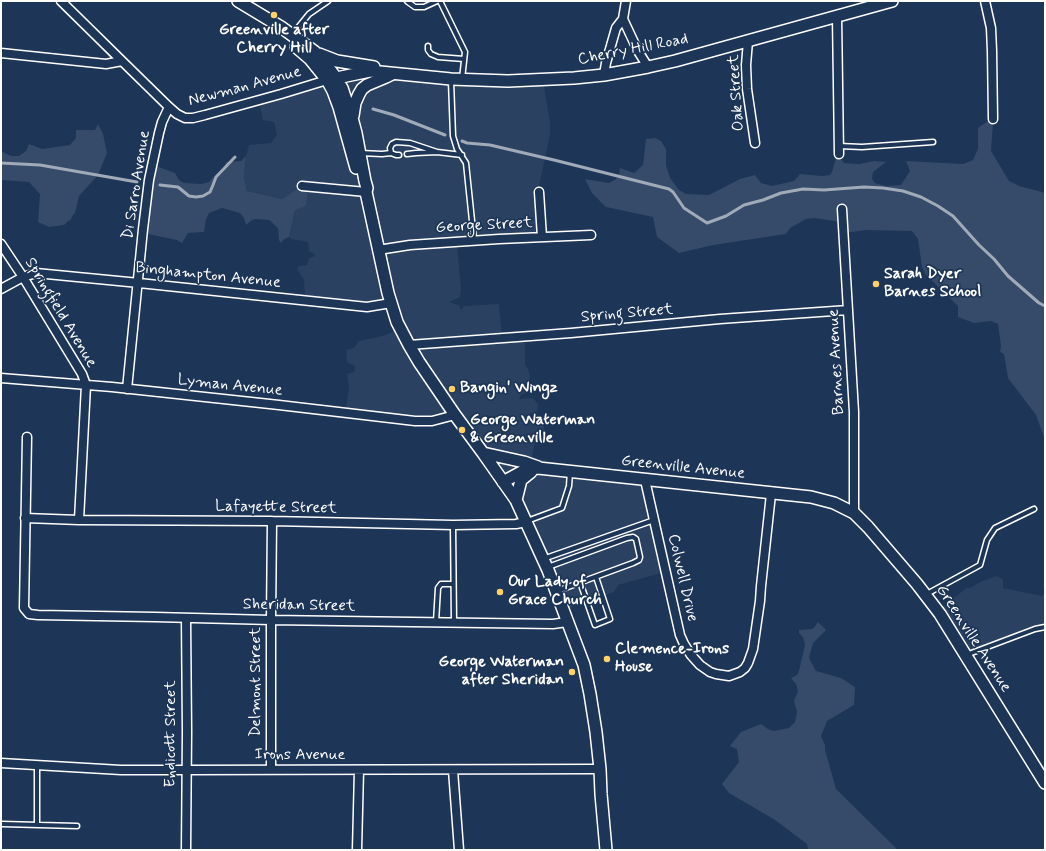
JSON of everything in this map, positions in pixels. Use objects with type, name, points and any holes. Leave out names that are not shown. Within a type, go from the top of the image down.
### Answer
[{"type":"main road","points":[[235,1],[298,48],[343,91],[352,118],[356,154]]},
{"type":"main road","points":[[238,1],[281,27],[314,52],[325,63],[332,79],[367,188],[366,192],[378,250],[391,303],[398,322],[419,362],[516,500],[545,563],[584,665],[596,732],[606,850]]},
{"type":"main road","name":"Cherry Hill Road","points":[[332,79],[370,71],[428,77],[508,81],[574,78],[604,74],[675,61],[892,1]]},
{"type":"main road","points":[[314,52],[337,61],[413,72],[428,77]]},
{"type":"main road","points":[[352,118],[355,103],[362,89],[367,85],[386,78],[392,73]]},
{"type":"main road","points":[[483,453],[524,462],[538,468]]},
{"type":"main road","points":[[516,500],[521,480],[528,473],[538,468]]},
{"type":"main road","name":"Greenville Avenue","points":[[503,482],[525,470],[538,468],[811,498],[834,503],[854,513],[868,527],[940,614],[1045,783]]},
{"type":"street","name":"Newman Avenue","points":[[61,1],[177,114],[185,118],[193,118],[332,79]]},
{"type":"street","points":[[604,74],[616,28],[623,20],[626,1]]},
{"type":"street","points":[[985,1],[991,28],[993,119]]},
{"type":"street","points":[[837,16],[839,150]]},
{"type":"street","points":[[623,20],[638,51],[648,67]]},
{"type":"street","name":"Oak Street","points":[[748,41],[746,65],[747,89],[755,143]]},
{"type":"street","points":[[1,53],[106,64],[122,61]]},
{"type":"street","name":"Di Sarro Avenue","points":[[127,389],[149,180],[158,133],[170,107]]},
{"type":"street","points":[[302,186],[366,192]]},
{"type":"street","points":[[539,192],[542,237]]},
{"type":"street","name":"Barnes Avenue","points":[[842,209],[854,412],[854,513]]},
{"type":"street","name":"George Street","points":[[378,250],[410,245],[499,238],[591,235]]},
{"type":"street","name":"Springfield Avenue","points":[[1,244],[23,277],[82,374],[86,385],[78,520]]},
{"type":"street","name":"Binghampton Avenue","points":[[1,289],[23,277],[36,273],[366,307],[391,303]]},
{"type":"street","name":"Spring Street","points":[[409,345],[586,332],[720,319],[848,310]]},
{"type":"street","name":"Lyman Avenue","points":[[1,378],[127,389],[415,421],[432,421],[455,415]]},
{"type":"street","points":[[25,518],[27,437]]},
{"type":"street","name":"Colwell Drive","points":[[645,480],[680,634],[684,644],[700,665],[710,672],[729,676],[740,672],[745,668],[754,649],[771,494]]},
{"type":"street","name":"Lafayette Street","points":[[25,518],[453,525],[516,524],[526,522]]},
{"type":"street","name":"Sheridan Street","points":[[25,518],[24,608],[29,614],[271,620],[553,624],[567,622]]},
{"type":"street","name":"Delmont Street","points":[[271,770],[272,521]]},
{"type":"street","name":"Endicott Street","points":[[186,618],[186,850]]},
{"type":"street","name":"Irons Avenue","points":[[1,763],[121,770],[600,769]]},
{"type":"street","points":[[357,850],[359,770]]},
{"type":"street","points":[[453,770],[459,850]]},
{"type":"lane","points":[[292,35],[309,14],[328,1]]},
{"type":"lane","points":[[407,1],[415,7],[424,7],[439,1],[465,52],[457,79],[453,136],[457,149],[466,162],[474,241]]},
{"type":"lane","points":[[428,46],[428,50],[438,57],[464,59]]},
{"type":"lane","points":[[391,153],[390,148],[392,144],[396,142],[410,143],[437,152]]},
{"type":"lane","points":[[839,150],[933,142]]},
{"type":"lane","points":[[407,154],[416,152],[437,152],[462,155]]},
{"type":"lane","points":[[356,154],[391,153],[399,155]]},
{"type":"lane","points":[[526,522],[562,508],[569,486],[570,471]]},
{"type":"lane","points":[[925,595],[980,565],[987,540],[995,528],[1034,509]]},
{"type":"lane","points":[[545,563],[654,520]]},
{"type":"lane","points":[[453,525],[454,622]]},
{"type":"lane","points":[[545,563],[628,538],[633,537],[636,539],[640,557],[639,560],[556,591]]},
{"type":"lane","points":[[580,582],[595,625],[610,619],[596,577]]},
{"type":"lane","points":[[436,622],[438,588],[441,584],[453,584]]},
{"type":"lane","points":[[966,655],[1035,629],[1045,628]]},
{"type":"lane","points":[[37,766],[37,825]]},
{"type":"lane","points":[[2,824],[77,826]]},
{"type":"shaded area","points":[[376,76],[543,81],[550,122],[550,134],[539,187],[542,234],[457,244],[461,289],[460,297],[449,302],[459,305],[461,310],[464,306],[499,304],[502,338],[525,338],[525,364],[530,376],[528,392],[521,395],[519,399],[533,398],[538,404],[537,412],[524,416],[529,421],[544,425],[544,432],[537,434],[532,457],[552,462],[644,475],[665,572],[618,585],[614,592],[563,610],[536,537],[455,416],[387,414],[346,409],[349,387],[347,374],[354,372],[355,366],[347,362],[346,350],[354,348],[359,341],[383,336],[399,329],[388,303],[305,297],[304,280],[297,269],[299,266],[307,265],[309,258],[315,256],[309,251],[308,242],[291,239],[289,237],[300,187],[282,199],[247,191],[244,177],[246,156],[249,145],[271,143],[277,135],[274,122],[263,120],[258,97],[327,81]]},
{"type":"shaded area","points":[[992,118],[991,151],[1009,181],[1019,186],[1045,194],[1045,440],[1036,415],[1008,378],[1004,354],[1000,352],[1001,346],[998,324],[991,321],[974,323],[958,317],[958,306],[926,275],[922,267],[918,239],[912,231],[867,230],[843,233],[841,222],[814,218],[806,219],[790,228],[786,234],[713,245],[679,253],[657,237],[653,217],[606,207],[592,193],[585,179],[609,183],[616,179],[619,175],[620,168],[634,173],[643,165],[646,139],[655,138],[661,141],[666,149],[666,165],[670,178],[679,190],[686,194],[709,195],[740,179],[755,175],[761,183],[772,186],[794,181],[800,174],[822,176],[830,175],[837,154],[844,163],[859,164],[874,161],[886,162],[873,172],[872,179],[875,183],[885,186],[901,185],[910,171],[906,161],[963,164],[973,160],[978,149],[978,128]]},
{"type":"shaded area","points":[[98,124],[103,134],[107,153],[98,175],[79,196],[75,213],[70,221],[69,220],[64,225],[49,227],[38,222],[40,194],[29,182],[1,180],[1,151],[11,156],[19,156],[26,151],[29,144],[42,149],[70,145],[76,138],[76,130],[95,130]]},
{"type":"shaded area","points":[[246,156],[244,177],[247,191],[282,199],[300,187],[308,188],[306,206],[295,210],[289,237],[284,239],[281,243],[279,240],[278,228],[269,220],[256,219],[252,220],[246,225],[244,218],[240,213],[222,208],[209,213],[206,219],[204,232],[188,233],[182,243],[177,240],[143,233],[153,165],[175,173],[179,180],[184,183],[201,184],[209,182],[213,177],[222,173],[226,162],[241,161]]},
{"type":"shaded area","points":[[996,576],[1003,579],[1003,588],[1042,596],[1045,591],[1045,628],[1037,629],[967,655],[937,611],[966,588],[970,588],[980,582]]},
{"type":"shaded area","points":[[818,622],[826,630],[813,643],[809,658],[816,671],[841,678],[855,687],[854,705],[827,721],[821,736],[825,745],[825,750],[836,789],[898,850],[808,850],[807,844],[775,820],[729,793],[722,784],[739,762],[737,749],[730,746],[741,732],[761,724],[774,731],[789,728],[795,722],[797,712],[794,701],[798,691],[796,684],[791,678],[797,675],[799,671],[805,645],[799,630],[813,629]]},
{"type":"waterway","points":[[373,109],[394,115],[445,135]]},
{"type":"waterway","points":[[462,141],[467,143],[490,145],[669,189],[673,192],[684,208],[707,223],[726,216],[744,205],[781,193],[803,189],[824,190],[864,187],[903,191],[921,197],[953,216],[1008,276],[1039,303],[1045,306]]},
{"type":"waterway","points":[[160,185],[178,187],[189,196],[203,196],[210,192],[216,177],[235,157]]},
{"type":"waterway","points":[[1,163],[40,165],[137,182]]},
{"type":"place","name":"Greenville after Cherry Hill","points":[[274,15]]},
{"type":"place","name":"Sarah Dyer Barnes School","points":[[876,284]]},
{"type":"place","name":"Bangin' Wingz","points":[[452,389]]},
{"type":"place","name":"George Waterman & Greenville","points":[[462,430]]},
{"type":"place","name":"Our Lady of Grace Church","points":[[500,592]]},
{"type":"place","name":"Clemence-Irons House","points":[[607,659]]},
{"type":"place","name":"George Waterman after Sheridan","points":[[572,672]]}]
